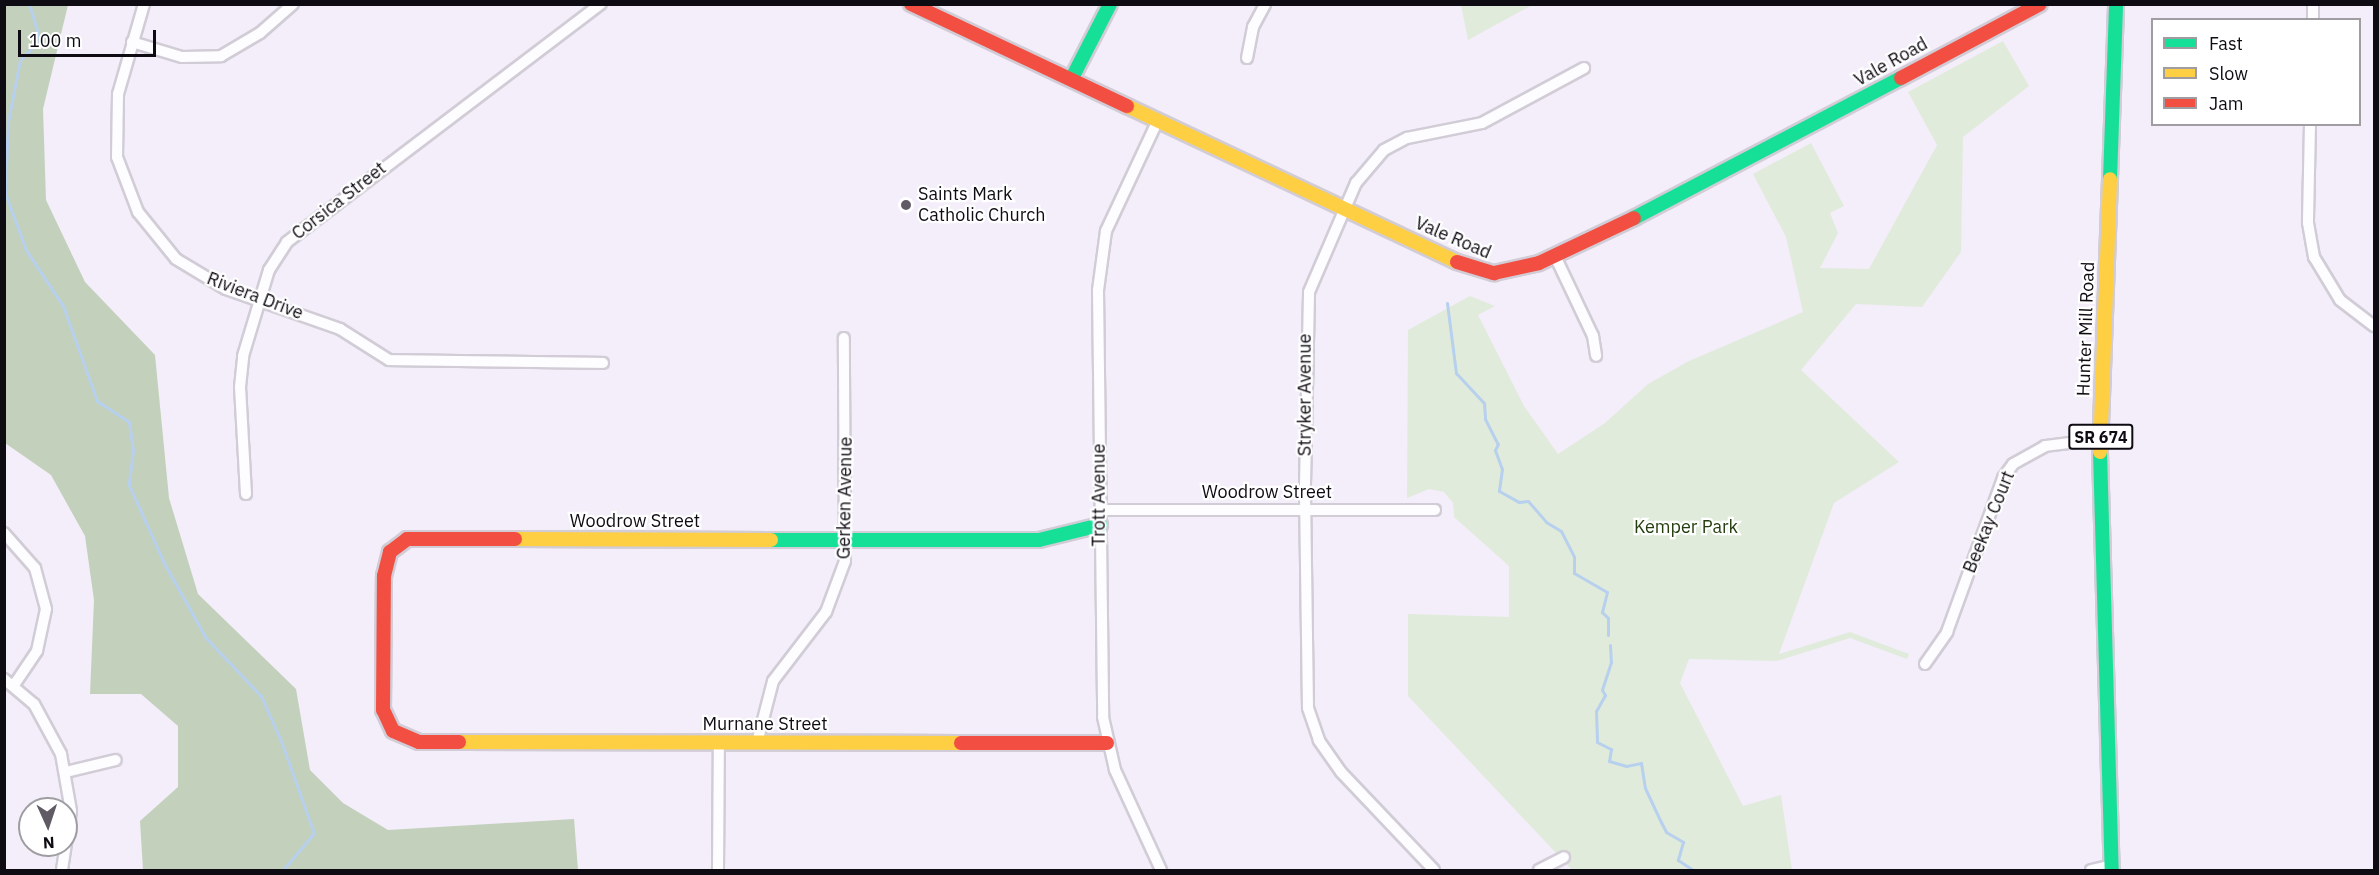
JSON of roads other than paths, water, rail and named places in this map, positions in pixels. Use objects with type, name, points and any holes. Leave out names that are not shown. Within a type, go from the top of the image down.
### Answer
[{"type":"main road","name":"Vale Road","points":[[911,4],[1481,272],[1507,273],[1555,256],[1652,209],[2040,4]]},
{"type":"main road","points":[[1072,78],[1110,4]]},
{"type":"main road","name":"Hunter Mill Road","points":[[2112,868],[2101,439],[2116,4]]},
{"type":"main road","name":"Woodrow Street","points":[[424,742],[393,731],[383,710],[384,576],[390,552],[407,539],[1039,540],[1100,525]]},
{"type":"main road","name":"Murnane Street","points":[[424,742],[1107,744]]},
{"type":"street","name":"Riviera Drive","points":[[144,4],[132,42],[115,116],[117,157],[129,196],[148,229],[176,259],[210,282],[340,328],[388,360],[603,363]]},
{"type":"street","points":[[132,42],[182,57],[221,56],[260,33],[292,4]]},
{"type":"street","name":"Corsica Street","points":[[246,494],[240,378],[247,337],[277,256],[297,231],[600,4]]},
{"type":"street","points":[[1247,58],[1252,27],[1265,4]]},
{"type":"street","name":"Stryker Avenue","points":[[1434,870],[1341,772],[1313,725],[1306,691],[1306,316],[1319,265],[1343,208],[1368,166],[1395,143],[1482,123],[1584,68]]},
{"type":"street","name":"Trott Avenue","points":[[1158,120],[1118,200],[1100,263],[1100,647],[1107,744],[1124,792],[1161,870]]},
{"type":"street","points":[[2310,126],[2308,223],[2314,256],[2340,300],[2374,326]]},
{"type":"street","points":[[1555,256],[1593,336],[1596,356]]},
{"type":"street","name":"Gerken Avenue","points":[[757,743],[773,681],[834,598],[845,561],[844,338]]},
{"type":"street","name":"Beekay Court","points":[[1926,664],[1947,632],[2010,467],[2021,457],[2045,446],[2101,439]]},
{"type":"street","name":"Woodrow Street","points":[[1100,510],[1435,510]]},
{"type":"street","points":[[4,533],[35,568],[46,609],[37,651],[9,682],[45,719],[66,772],[71,811],[62,870]]},
{"type":"street","points":[[718,870],[719,742]]},
{"type":"street","points":[[66,772],[116,760]]},
{"type":"street","points":[[1539,870],[1564,857]]},
{"type":"street","points":[[2091,870],[2112,868]]},
{"type":"waterway","points":[[29,4],[40,40],[20,60],[8,121],[5,193],[26,250],[63,306],[97,401],[129,422],[133,450],[129,485],[164,563],[206,638],[261,696],[281,741],[314,833],[283,870]]},
{"type":"waterway","points":[[1447,303],[1456,373],[1484,403],[1485,419],[1498,444],[1495,450],[1502,469],[1499,491],[1519,502],[1528,501],[1546,522],[1561,531],[1574,557],[1574,573],[1607,592],[1602,612],[1608,618],[1608,635]]},
{"type":"waterway","points":[[1610,645],[1611,662],[1602,690],[1605,695],[1596,711],[1597,742],[1611,749],[1609,761],[1626,766],[1641,763],[1645,788],[1666,832],[1683,842],[1678,860],[1693,870]]},
{"type":"place","name":"Saints Mark Catholic Church","points":[[906,205]]},
{"type":"park label","name":"Kemper Park","points":[[1686,527]]}]
